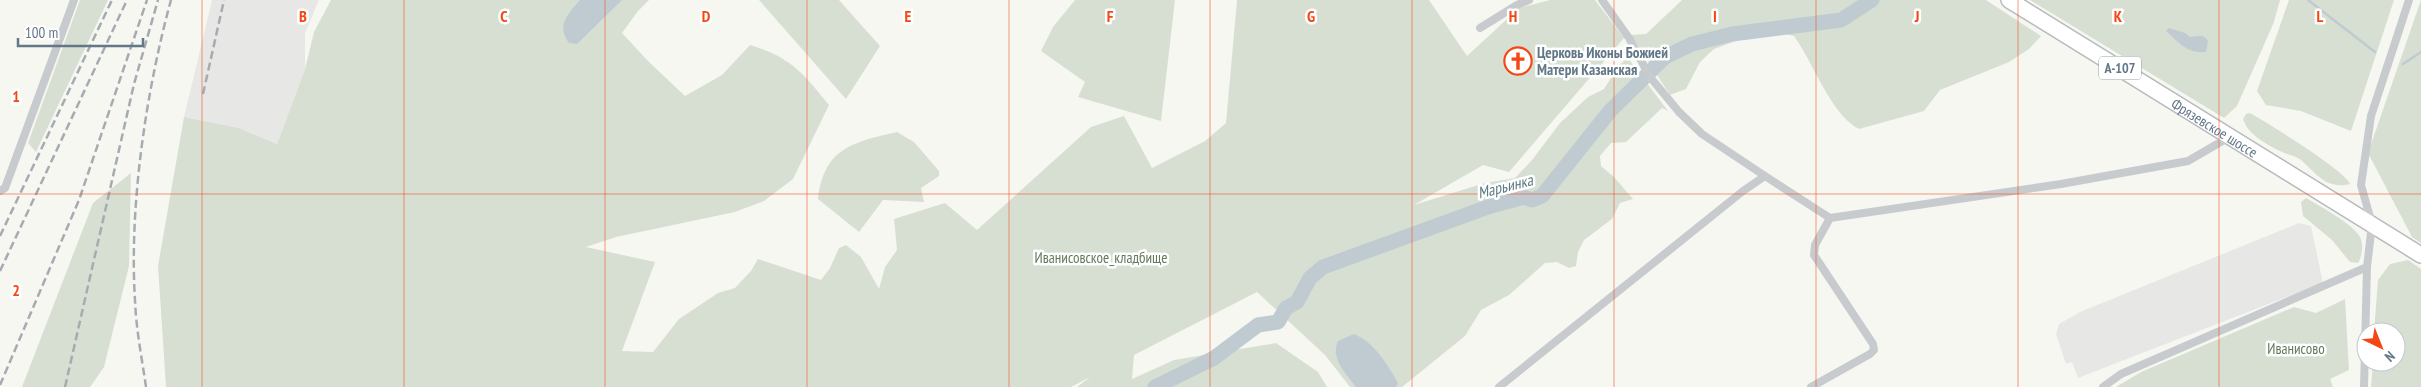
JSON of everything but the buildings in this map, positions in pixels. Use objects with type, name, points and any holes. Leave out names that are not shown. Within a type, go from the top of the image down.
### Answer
[{"type":"highway","name":"Фрязевское шоссе","points":[[2008,0],[2421,255]]},
{"type":"street","points":[[0,191],[5,188],[74,0]]},
{"type":"street","points":[[1480,28],[1516,5],[1529,0]]},
{"type":"street","points":[[1602,0],[1629,38],[1650,77],[1679,112],[1702,134],[1830,218],[2061,184],[2188,161],[2200,156],[2231,136]]},
{"type":"street","points":[[2364,387],[2367,267],[2372,224],[2360,185],[2371,116],[2410,0]]},
{"type":"street","points":[[1499,387],[1735,197],[1765,176]]},
{"type":"street","points":[[1811,387],[1874,350],[1873,344],[1814,255],[1815,245],[1830,218]]},
{"type":"street","points":[[2103,387],[2121,374],[2367,267]]},
{"type":"shaded area","points":[[212,0],[319,0],[305,33],[305,69],[277,144],[239,128],[184,117]]},
{"type":"shaded area","points":[[580,0],[622,0],[577,44],[569,43],[565,37],[565,20]]},
{"type":"shaded area","points":[[2169,28],[2185,33],[2190,37],[2205,37],[2208,41],[2206,52],[2194,51],[2184,47],[2166,31]]},
{"type":"shaded area","points":[[2299,223],[2311,226],[2323,283],[2078,378],[2072,362],[2066,364],[2056,334],[2059,324],[2080,312]]},
{"type":"shaded area","points":[[1354,334],[1368,342],[1380,355],[1398,383],[1396,387],[1356,387],[1340,366],[1336,354],[1338,341]]},
{"type":"green space","points":[[80,0],[108,0],[36,152],[28,143]]},
{"type":"green space","name":"Иванисовское_кладбище","points":[[331,0],[649,0],[638,11],[622,33],[685,96],[722,75],[750,45],[786,61],[803,75],[820,94],[829,105],[793,179],[764,201],[735,212],[616,237],[586,247],[655,262],[622,351],[653,352],[679,319],[718,293],[735,288],[751,271],[758,259],[821,280],[830,268],[839,248],[846,245],[861,257],[879,289],[885,267],[897,250],[894,219],[945,203],[977,230],[1091,127],[1124,116],[1152,168],[1205,141],[1226,123],[1237,0],[1429,0],[1467,56],[1519,8],[1550,0],[1595,0],[1624,38],[1509,172],[1483,165],[1414,205],[1485,183],[1515,178],[1532,160],[1560,123],[1588,97],[1604,89],[1619,65],[1628,58],[1668,111],[1662,108],[1626,142],[1611,143],[1600,156],[1601,166],[1614,177],[1633,199],[1620,203],[1612,219],[1584,240],[1578,252],[1576,266],[1569,268],[1557,262],[1545,263],[1509,295],[1481,310],[1465,336],[1402,387],[1350,387],[1325,355],[1257,292],[1134,355],[1132,379],[1174,360],[1276,343],[1318,372],[1327,387],[1077,387],[1090,377],[1071,387],[166,387],[158,266],[184,117],[239,128],[277,144],[305,69],[314,32]]},
{"type":"green space","points":[[759,0],[839,0],[880,46],[846,99]]},
{"type":"green space","points":[[1075,0],[1175,0],[1161,121],[1078,97],[1085,82],[1041,51],[1053,27]]},
{"type":"green space","points":[[1682,0],[1986,0],[2041,36],[2029,49],[2009,62],[1940,90],[1924,111],[1859,129],[1849,122],[1831,100],[1794,36],[1766,30],[1714,49],[1700,62],[1686,89],[1670,95],[1631,35],[1646,34]]},
{"type":"green space","points":[[2030,0],[2280,0],[2274,22],[2237,106],[2224,118]]},
{"type":"green space","points":[[2289,0],[2394,0],[2351,131],[2301,111],[2266,105],[2257,91]]},
{"type":"green space","points":[[2421,0],[2421,243],[2412,237],[2368,153]]},
{"type":"green space","points":[[2250,113],[2321,158],[2350,184],[2334,185],[2322,179],[2299,159],[2274,148],[2255,136],[2243,119],[2246,114]]},
{"type":"green space","points":[[897,132],[914,142],[939,171],[939,176],[921,188],[924,202],[883,200],[859,232],[818,199],[821,182],[827,168],[843,150],[854,144]]},
{"type":"green space","points":[[131,173],[129,266],[104,367],[90,387],[22,387],[93,203]]},
{"type":"green space","points":[[2306,198],[2336,216],[2351,227],[2360,237],[2362,247],[2358,263],[2350,262],[2332,240],[2303,216],[2301,202]]},
{"type":"green space","points":[[2408,260],[2421,269],[2421,387],[2371,387],[2372,372],[2406,372],[2406,322],[2375,322],[2378,280],[2390,264]]},
{"type":"green space","name":"Иванисово","points":[[2345,299],[2349,370],[2330,379],[2333,387],[2116,387],[2141,372],[2294,307],[2316,313]]},
{"type":"waterway","name":"Марьинка","points":[[1155,387],[1214,358],[1258,325],[1278,322],[1286,308],[1297,302],[1310,278],[1323,267],[1488,207],[1524,197],[1532,200],[1542,196],[1610,111],[1665,57],[1692,44],[1732,34],[1841,20],[1872,0]]},
{"type":"waterway","name":"Марьинка","points":[[2308,0],[2375,52]]},
{"type":"waterway","name":"Марьинка","points":[[2403,64],[2421,52]]},
{"type":"railway","points":[[0,236],[112,0]]},
{"type":"railway","points":[[0,271],[127,0]]},
{"type":"railway","points":[[0,385],[79,200],[147,0]]},
{"type":"railway","points":[[65,387],[134,84],[158,0]]},
{"type":"railway","points":[[146,387],[136,311],[134,264],[137,188],[147,110],[171,0]]},
{"type":"railway","points":[[203,94],[224,0]]},
{"type":"place","name":"Церковь Иконы Божией Матери Казанская","points":[[1518,61]]}]
